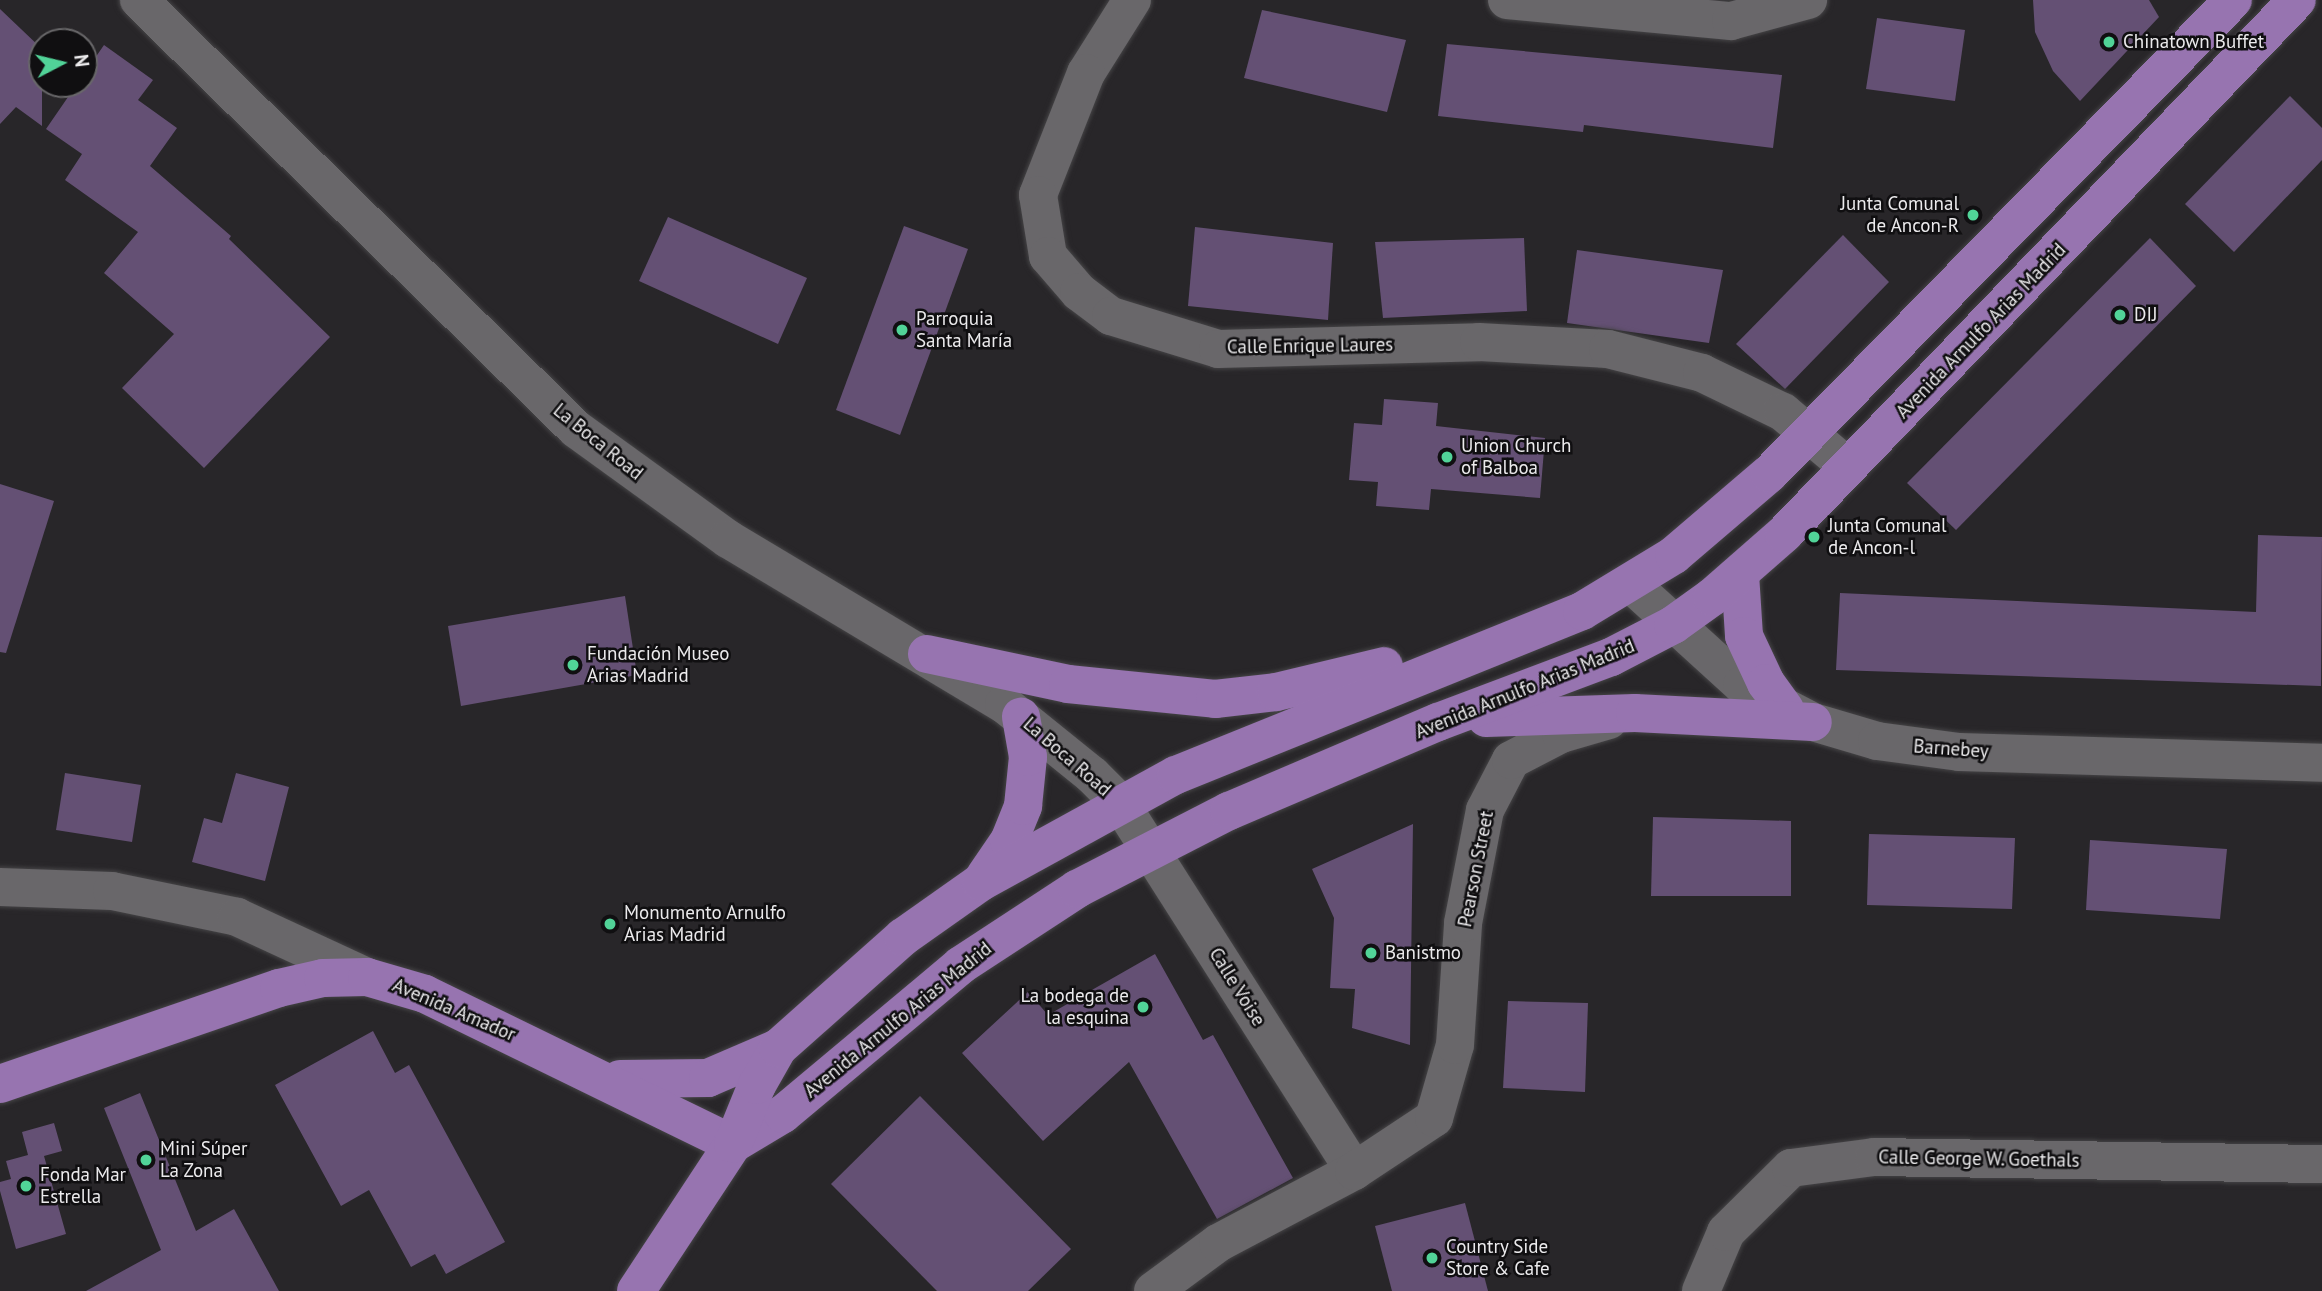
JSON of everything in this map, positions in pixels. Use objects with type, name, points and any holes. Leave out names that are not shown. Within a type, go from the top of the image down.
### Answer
[{"type":"main road","name":"Avenida Arnulfo Arias Madrid","points":[[636,1291],[733,1144],[757,1085],[778,1048],[861,971],[981,882],[1120,803],[1176,775],[1482,647],[1557,621],[1631,584],[1715,522],[1811,432],[2233,0]]},
{"type":"main road","name":"Avenida Arnulfo Arias Madrid","points":[[733,1144],[782,1114],[961,965],[1077,889],[1228,811],[1438,722],[1611,657],[1673,625],[1740,574],[1848,467],[2290,3]]},
{"type":"main road","points":[[1740,574],[1744,636],[1766,683],[1799,716]]},
{"type":"main road","points":[[927,654],[1079,686],[1215,699],[1276,692],[1482,647]]},
{"type":"main road","points":[[1438,722],[1536,713],[1799,716]]},
{"type":"main road","points":[[981,882],[1009,841],[1023,806],[1028,757],[1021,718]]},
{"type":"main road","name":"Avenida Amador","points":[[0,1084],[279,988],[324,978],[367,977],[425,993],[733,1144]]},
{"type":"main road","points":[[600,1077],[656,1082],[708,1078],[778,1048]]},
{"type":"street","name":"La Boca Road","points":[[139,0],[576,429],[729,539],[927,654],[1021,718],[1120,803]]},
{"type":"street","name":"Calle Enrique Laures","points":[[1132,0],[1086,74],[1038,195],[1048,256],[1079,292],[1111,316],[1218,349],[1479,342],[1608,349],[1702,373],[1783,412],[1811,432],[1848,467]]},
{"type":"street","points":[[1507,0],[1731,21],[1776,13],[1808,0]]},
{"type":"street","name":"Barnebey","points":[[1631,584],[1734,680],[1799,716],[1877,741],[1958,752],[2322,763]]},
{"type":"street","name":"Pearson Street","points":[[1153,1291],[1218,1243],[1354,1171],[1434,1118],[1455,1045],[1464,923],[1485,810],[1511,760],[1560,734],[1635,713]]},
{"type":"street","name":"Calle Voise","points":[[1120,803],[1354,1171]]},
{"type":"street","points":[[0,887],[111,891],[237,917],[367,977]]},
{"type":"street","name":"Calle George W. Goethals","points":[[1701,1291],[1726,1232],[1791,1168],[1874,1157],[2322,1164]]},
{"type":"building","name":"Chinatown Buffet","points":[[2033,0],[2149,0],[2159,17],[2080,101],[2053,71],[2035,32]]},
{"type":"building","points":[[0,9],[28,36],[28,98],[42,98],[42,126],[16,107],[0,124]]},
{"type":"building","points":[[1262,10],[1406,40],[1387,112],[1244,78]]},
{"type":"building","points":[[1877,18],[1965,30],[1955,101],[1866,89]]},
{"type":"building","points":[[1447,44],[1782,75],[1773,148],[1584,125],[1583,132],[1438,116]]},
{"type":"building","points":[[104,45],[153,80],[138,100],[177,128],[150,166],[231,236],[229,239],[330,337],[204,468],[122,388],[174,334],[104,273],[138,232],[65,180],[82,154],[46,129],[67,98],[98,98],[98,54]]},
{"type":"building","points":[[2290,96],[2322,128],[2322,160],[2234,252],[2185,204]]},
{"type":"building","points":[[668,217],[807,278],[778,344],[639,281]]},
{"type":"building","name":"Parroquia Santa María","points":[[904,226],[968,249],[900,435],[836,410]]},
{"type":"building","points":[[1195,227],[1333,243],[1328,320],[1188,306]]},
{"type":"building","points":[[1843,235],[1889,282],[1785,389],[1736,344]]},
{"type":"building","points":[[1524,238],[1527,311],[1383,318],[1375,242]]},
{"type":"building","points":[[2150,238],[2196,286],[1956,530],[1907,483]]},
{"type":"building","points":[[1577,250],[1723,270],[1709,343],[1567,323]]},
{"type":"building","name":"Union Church of Balboa","points":[[1384,399],[1438,403],[1436,426],[1545,438],[1540,498],[1431,489],[1429,510],[1376,506],[1378,482],[1349,480],[1354,423],[1382,425]]},
{"type":"building","points":[[0,484],[54,501],[6,653],[0,652]]},
{"type":"building","points":[[2258,535],[2322,537],[2321,686],[1836,670],[1840,593],[2256,612]]},
{"type":"building","points":[[625,596],[637,675],[461,706],[448,626]]},
{"type":"building","points":[[65,773],[141,785],[132,842],[56,830]]},
{"type":"building","points":[[236,773],[289,787],[265,881],[192,862],[204,818],[222,823]]},
{"type":"building","points":[[1653,817],[1791,821],[1791,896],[1651,896]]},
{"type":"building","name":"Banistmo","points":[[1413,824],[1410,1045],[1352,1028],[1355,989],[1330,988],[1334,918],[1312,869]]},
{"type":"building","points":[[1869,834],[2015,838],[2012,909],[1867,905]]},
{"type":"building","points":[[2090,840],[2227,849],[2220,919],[2086,910]]},
{"type":"building","points":[[1155,954],[1203,1040],[1213,1035],[1293,1178],[1217,1219],[1129,1062],[1043,1141],[962,1053],[1028,992],[1048,1015]]},
{"type":"building","points":[[1508,1001],[1588,1003],[1585,1092],[1503,1088]]},
{"type":"building","points":[[373,1031],[395,1073],[409,1065],[505,1242],[446,1274],[435,1254],[411,1267],[369,1190],[341,1206],[275,1085]]},
{"type":"building","points":[[140,1093],[196,1231],[234,1209],[279,1291],[86,1291],[161,1250],[104,1108]]},
{"type":"building","points":[[920,1096],[1071,1249],[1028,1291],[937,1291],[831,1184]]},
{"type":"building","name":"Fonda Mar Estrella","points":[[54,1123],[62,1151],[44,1156],[66,1234],[16,1249],[0,1191],[0,1182],[11,1179],[6,1161],[28,1155],[22,1132]]},
{"type":"building","name":"Country Side Store & Cafe","points":[[1465,1203],[1488,1291],[1392,1291],[1375,1226]]},
{"type":"place","name":"Chinatown Buffet","points":[[2109,42]]},
{"type":"place","name":"Junta Comunal de Ancon-R","points":[[1973,215]]},
{"type":"place","name":"DIJ","points":[[2120,315]]},
{"type":"place","name":"Parroquia Santa María","points":[[902,330]]},
{"type":"place","name":"Union Church of Balboa","points":[[1447,457]]},
{"type":"place","name":"Junta Comunal de Ancon-l","points":[[1814,537]]},
{"type":"place","name":"Fundación Museo Arias Madrid","points":[[573,665]]},
{"type":"place","name":"Monumento Arnulfo Arias Madrid","points":[[610,924]]},
{"type":"place","name":"Banistmo","points":[[1371,953]]},
{"type":"place","name":"La bodega de la esquina","points":[[1143,1007]]},
{"type":"place","name":"Mini Súper La Zona","points":[[146,1160]]},
{"type":"place","name":"Fonda Mar Estrella","points":[[26,1186]]},
{"type":"place","name":"Country Side Store & Cafe","points":[[1432,1258]]}]
